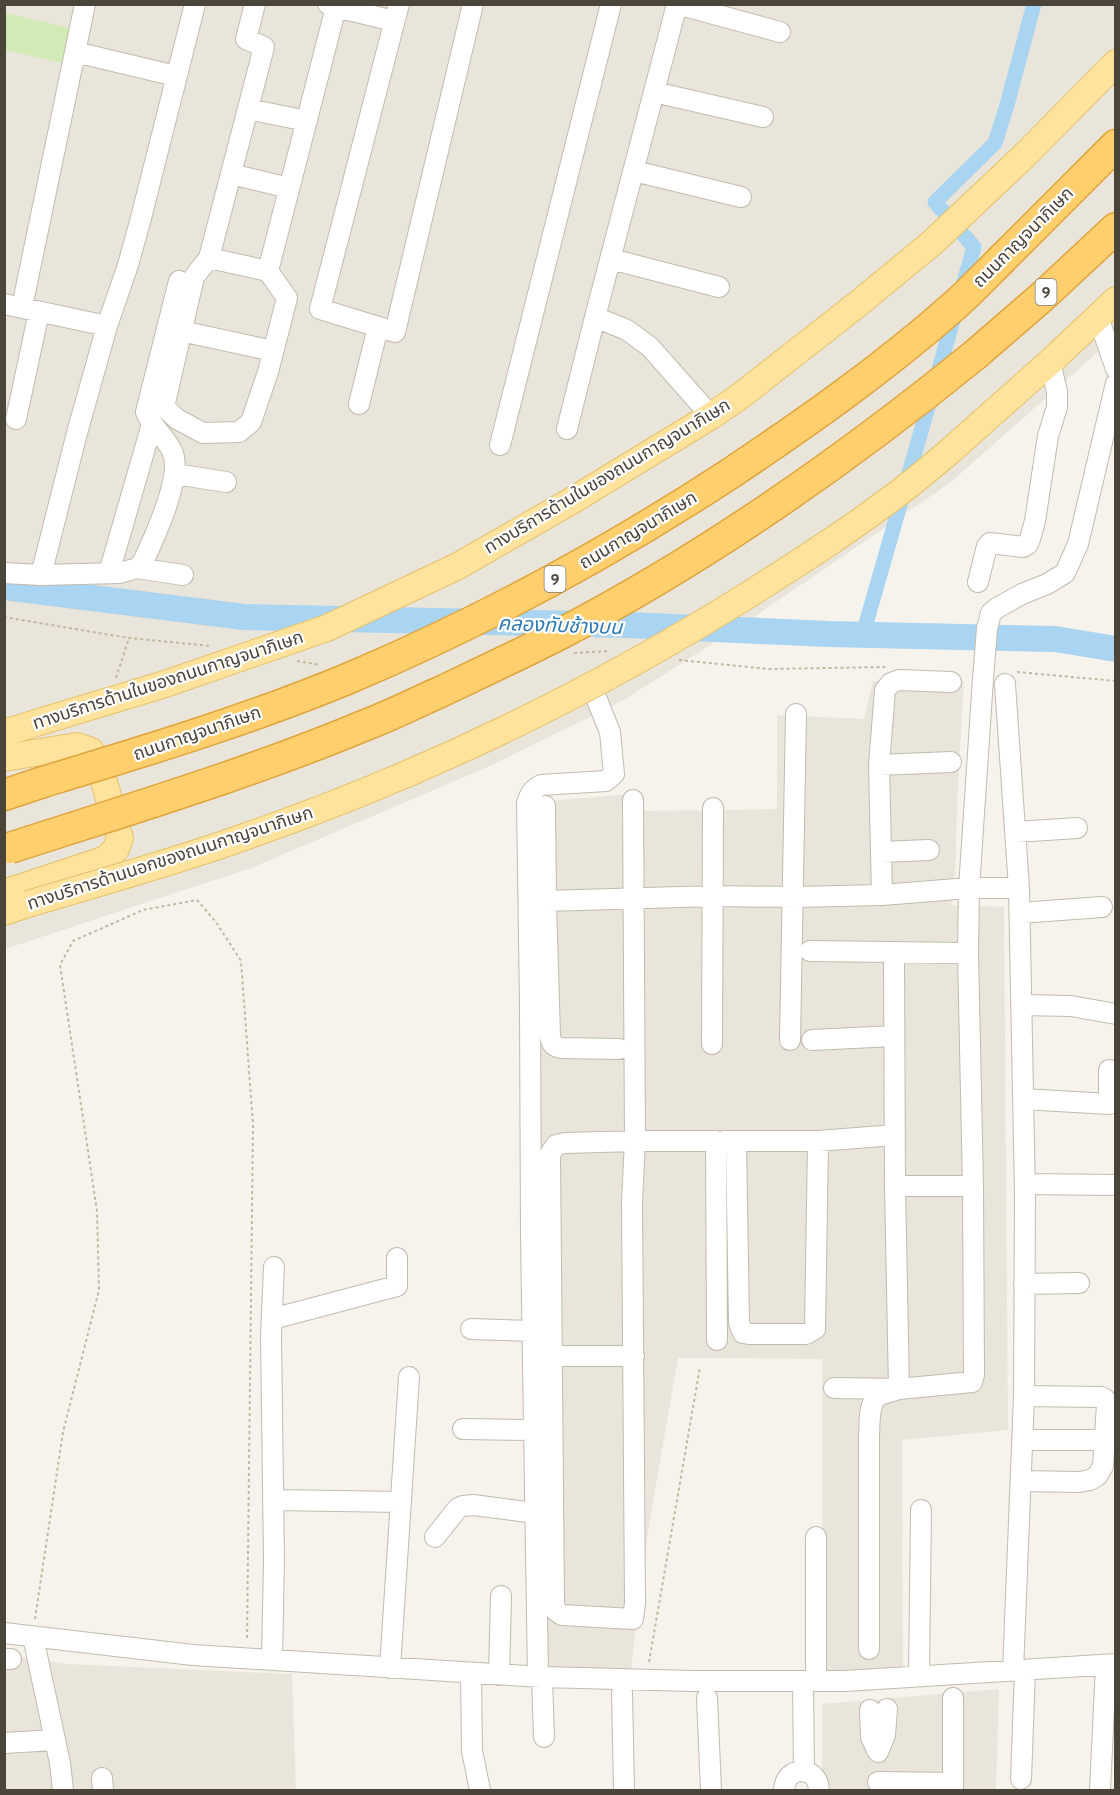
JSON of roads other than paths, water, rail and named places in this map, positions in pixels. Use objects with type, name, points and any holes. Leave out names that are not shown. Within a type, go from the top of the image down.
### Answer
[{"type":"highway","name":"ถนนกาญจนาภิเษก","points":[[4,795],[187,738],[348,678],[478,619],[659,520],[789,434],[896,354],[955,305],[1116,145]]},
{"type":"highway","name":"9","points":[[7,848],[205,785],[368,724],[501,664],[563,633],[686,562],[799,488],[909,408],[1043,296],[1116,228]]},
{"type":"main road","name":"ทางบริการด้านในของถนนกาญจนาภิเษก","points":[[4,733],[162,685],[327,628],[458,566],[573,500],[711,416],[859,303],[933,242],[1024,156],[1116,63]]},
{"type":"main road","name":"ทางบริการด้านนอกของถนนกาญจนาภิเษก","points":[[16,908],[246,837],[350,797],[478,743],[622,670],[706,622],[886,503],[950,451],[1050,363],[1107,308]]},
{"type":"main road","points":[[4,758],[77,746],[91,751],[99,764],[120,838],[116,849],[106,859],[4,893]]},
{"type":"street","points":[[16,419],[22,308],[85,4]]},
{"type":"street","points":[[41,575],[107,326],[128,266],[195,4]]},
{"type":"street","points":[[208,258],[268,271],[287,298],[251,422],[239,432],[203,433],[177,419],[164,407],[194,277],[208,258],[264,47],[246,39],[255,4]]},
{"type":"street","points":[[268,271],[307,121],[332,6],[397,13],[320,309],[395,332],[473,4]]},
{"type":"street","points":[[500,445],[611,4]]},
{"type":"street","points":[[567,429],[677,4],[780,32]]},
{"type":"street","points":[[75,52],[176,76]]},
{"type":"street","points":[[654,92],[763,117]]},
{"type":"street","points":[[248,109],[307,121]]},
{"type":"street","points":[[633,171],[741,197]]},
{"type":"street","points":[[231,174],[289,188]]},
{"type":"street","points":[[611,259],[719,287]]},
{"type":"street","points":[[137,568],[148,549],[172,488],[175,474],[175,457],[171,448],[152,424],[146,412],[179,280]]},
{"type":"street","points":[[22,308],[107,326]]},
{"type":"street","points":[[1107,308],[1116,369]]},
{"type":"street","points":[[595,317],[627,330],[650,347],[711,416]]},
{"type":"street","points":[[359,404],[378,327]]},
{"type":"street","points":[[181,332],[273,351]]},
{"type":"street","points":[[978,582],[987,546],[990,543],[1023,547],[1030,539],[1035,521],[1048,436],[1057,407],[1057,392],[1050,363]]},
{"type":"street","points":[[834,1388],[898,1389],[970,1383],[973,1380],[969,888],[987,629],[992,613],[998,608],[1065,573],[1078,544],[1116,382]]},
{"type":"street","points":[[109,573],[152,424]]},
{"type":"street","points":[[175,474],[226,482]]},
{"type":"street","points":[[4,573],[41,575],[120,573],[137,568],[183,575]]},
{"type":"street","points":[[882,895],[879,765],[885,690],[887,686],[899,680],[951,682]]},
{"type":"street","points":[[1005,684],[1019,888],[1025,1184],[1019,1671],[1021,1779]]},
{"type":"street","points":[[544,1737],[535,1513],[527,804],[533,789],[541,785],[606,781],[614,774],[610,732],[597,700]]},
{"type":"street","points":[[790,1040],[796,714]]},
{"type":"street","points":[[879,765],[951,762]]},
{"type":"street","points":[[633,800],[635,1141],[632,1202],[635,1603],[633,1619],[562,1615],[556,1611],[554,1604],[550,1154],[556,1145],[635,1141],[818,1141],[895,1136]]},
{"type":"street","points":[[545,806],[551,1043],[555,1047],[562,1048],[619,1049]]},
{"type":"street","points":[[712,1044],[713,808]]},
{"type":"street","points":[[1015,832],[1077,828]]},
{"type":"street","points":[[881,852],[929,850]]},
{"type":"street","points":[[546,901],[712,896],[882,895],[969,888],[1019,888]]},
{"type":"street","points":[[1020,913],[1102,907]]},
{"type":"street","points":[[810,951],[968,954]]},
{"type":"street","points":[[894,954],[898,1389]]},
{"type":"street","points":[[1021,1005],[1071,1006],[1116,1014]]},
{"type":"street","points":[[812,1040],[894,1036]]},
{"type":"street","points":[[1023,1099],[1109,1104],[1109,1070]]},
{"type":"street","points":[[716,1141],[717,1340]]},
{"type":"street","points":[[736,1141],[739,1323],[743,1333],[749,1334],[806,1334],[815,1329],[818,1141]]},
{"type":"street","points":[[1025,1184],[1116,1185]]},
{"type":"street","points":[[895,1186],[973,1186]]},
{"type":"street","points":[[272,1319],[397,1286],[397,1258]]},
{"type":"street","points":[[272,1660],[274,1267]]},
{"type":"street","points":[[1024,1284],[1079,1283]]},
{"type":"street","points":[[471,1329],[532,1331]]},
{"type":"street","points":[[552,1356],[634,1356]]},
{"type":"street","points":[[390,1668],[409,1377]]},
{"type":"street","points":[[869,1649],[870,1413],[878,1396],[898,1389]]},
{"type":"street","points":[[1021,1481],[1079,1482],[1090,1480],[1103,1466],[1106,1440],[1107,1405],[1101,1396],[1024,1396]]},
{"type":"street","points":[[464,1429],[534,1430]]},
{"type":"street","points":[[1022,1440],[1106,1440]]},
{"type":"street","points":[[273,1500],[401,1502]]},
{"type":"street","points":[[435,1537],[458,1508],[463,1506],[473,1505],[535,1513]]},
{"type":"street","points":[[919,1676],[921,1510]]},
{"type":"street","points":[[804,1771],[816,1537]]},
{"type":"street","points":[[499,1675],[501,1596]]},
{"type":"street","points":[[4,1633],[164,1653],[499,1675],[810,1681],[879,1695],[919,1676],[1111,1665],[1100,1791]]},
{"type":"street","points":[[33,1637],[55,1740],[63,1791]]},
{"type":"street","points":[[471,1673],[472,1751],[480,1791]]},
{"type":"street","points":[[622,1693],[624,1791]]},
{"type":"street","points":[[879,1695],[885,1735],[878,1752],[877,1786],[952,1787],[953,1698]]},
{"type":"street","points":[[707,1698],[711,1791]]},
{"type":"street","points":[[4,1743],[55,1740]]},
{"type":"street","points":[[784,1791],[789,1777],[793,1773],[804,1771],[818,1781],[819,1791]]},
{"type":"waterway","points":[[863,634],[974,247],[935,202],[995,143],[1034,4]]},
{"type":"waterway","name":"คลองทับช้างบน","points":[[4,587],[244,617],[628,625],[828,634],[1055,639],[1116,649]]}]
